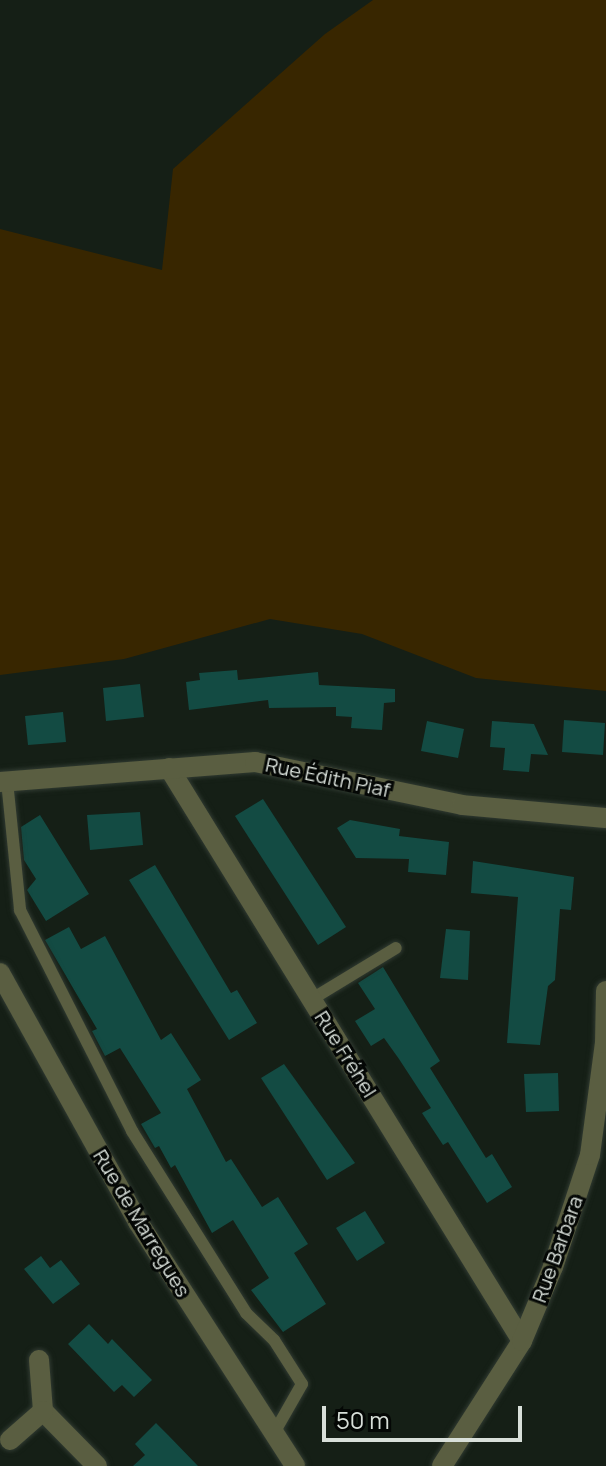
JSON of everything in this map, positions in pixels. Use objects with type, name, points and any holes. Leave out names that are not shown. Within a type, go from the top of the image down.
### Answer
[{"type":"street","name":"Rue Édith Piaf","points":[[3,782],[255,762],[462,805],[606,818]]},
{"type":"street","name":"Rue Fréhel","points":[[169,768],[522,1341]]},
{"type":"street","name":"Rue de Marregues","points":[[0,973],[138,1222],[295,1466]]},
{"type":"street","name":"Rue Barbara","points":[[442,1466],[522,1341],[590,1155],[605,1043],[605,1002]]},
{"type":"street","points":[[39,1360],[43,1411],[97,1466]]},
{"type":"street","points":[[10,1440],[43,1411]]},
{"type":"lane","points":[[3,782],[20,910],[132,1131],[246,1313],[274,1340],[302,1384],[274,1433]]},
{"type":"lane","points":[[312,999],[396,948]]},
{"type":"shaded area","points":[[373,0],[606,0],[606,691],[476,678],[362,634],[270,619],[124,659],[0,675],[0,229],[162,270],[173,169],[325,34]]},
{"type":"building","points":[[237,670],[238,680],[318,672],[319,685],[395,689],[395,702],[384,703],[382,730],[351,728],[352,717],[336,716],[336,707],[269,708],[268,700],[189,710],[186,682],[200,680],[199,673]]},
{"type":"building","points":[[140,684],[144,717],[106,721],[103,688]]},
{"type":"building","points":[[63,712],[66,742],[28,745],[25,716]]},
{"type":"building","points":[[564,720],[605,723],[603,755],[562,752]]},
{"type":"building","points":[[427,721],[464,729],[458,758],[421,751]]},
{"type":"building","points":[[492,721],[534,724],[548,755],[531,754],[529,772],[503,770],[505,748],[490,747]]},
{"type":"building","points":[[263,799],[346,927],[318,945],[235,816]]},
{"type":"building","points":[[140,812],[143,845],[90,850],[87,815]]},
{"type":"building","points":[[40,815],[89,894],[46,921],[27,890],[36,879],[24,860],[21,827]]},
{"type":"building","points":[[350,820],[400,829],[399,836],[449,842],[446,875],[408,872],[409,859],[356,858],[337,828]]},
{"type":"building","points":[[473,861],[574,877],[571,910],[560,909],[555,980],[548,986],[540,1045],[507,1043],[518,897],[471,893]]},
{"type":"building","points":[[155,865],[231,993],[237,990],[257,1023],[229,1040],[129,880]]},
{"type":"building","points":[[69,927],[81,949],[105,936],[161,1040],[171,1033],[201,1080],[187,1089],[226,1162],[231,1159],[262,1207],[278,1197],[308,1244],[294,1253],[326,1304],[283,1332],[251,1290],[269,1278],[233,1220],[212,1233],[175,1165],[171,1168],[159,1146],[155,1148],[141,1124],[161,1113],[120,1048],[105,1056],[92,1031],[97,1029],[45,940]]},
{"type":"building","points":[[446,929],[470,931],[468,980],[440,978]]},
{"type":"building","points":[[383,967],[440,1061],[430,1068],[486,1158],[492,1154],[512,1187],[487,1203],[448,1142],[443,1145],[422,1113],[431,1108],[384,1038],[371,1046],[355,1021],[375,1009],[358,983]]},
{"type":"building","points":[[284,1064],[355,1163],[327,1180],[261,1078]]},
{"type":"building","points":[[558,1073],[559,1111],[526,1112],[524,1074]]},
{"type":"building","points":[[365,1211],[385,1243],[357,1261],[336,1228]]},
{"type":"building","points":[[41,1256],[50,1268],[61,1260],[80,1284],[53,1304],[24,1269]]},
{"type":"building","points":[[89,1324],[108,1344],[112,1339],[152,1380],[134,1397],[122,1385],[114,1392],[68,1344]]},
{"type":"building","points":[[156,1423],[198,1466],[133,1466],[145,1455],[135,1444]]}]
